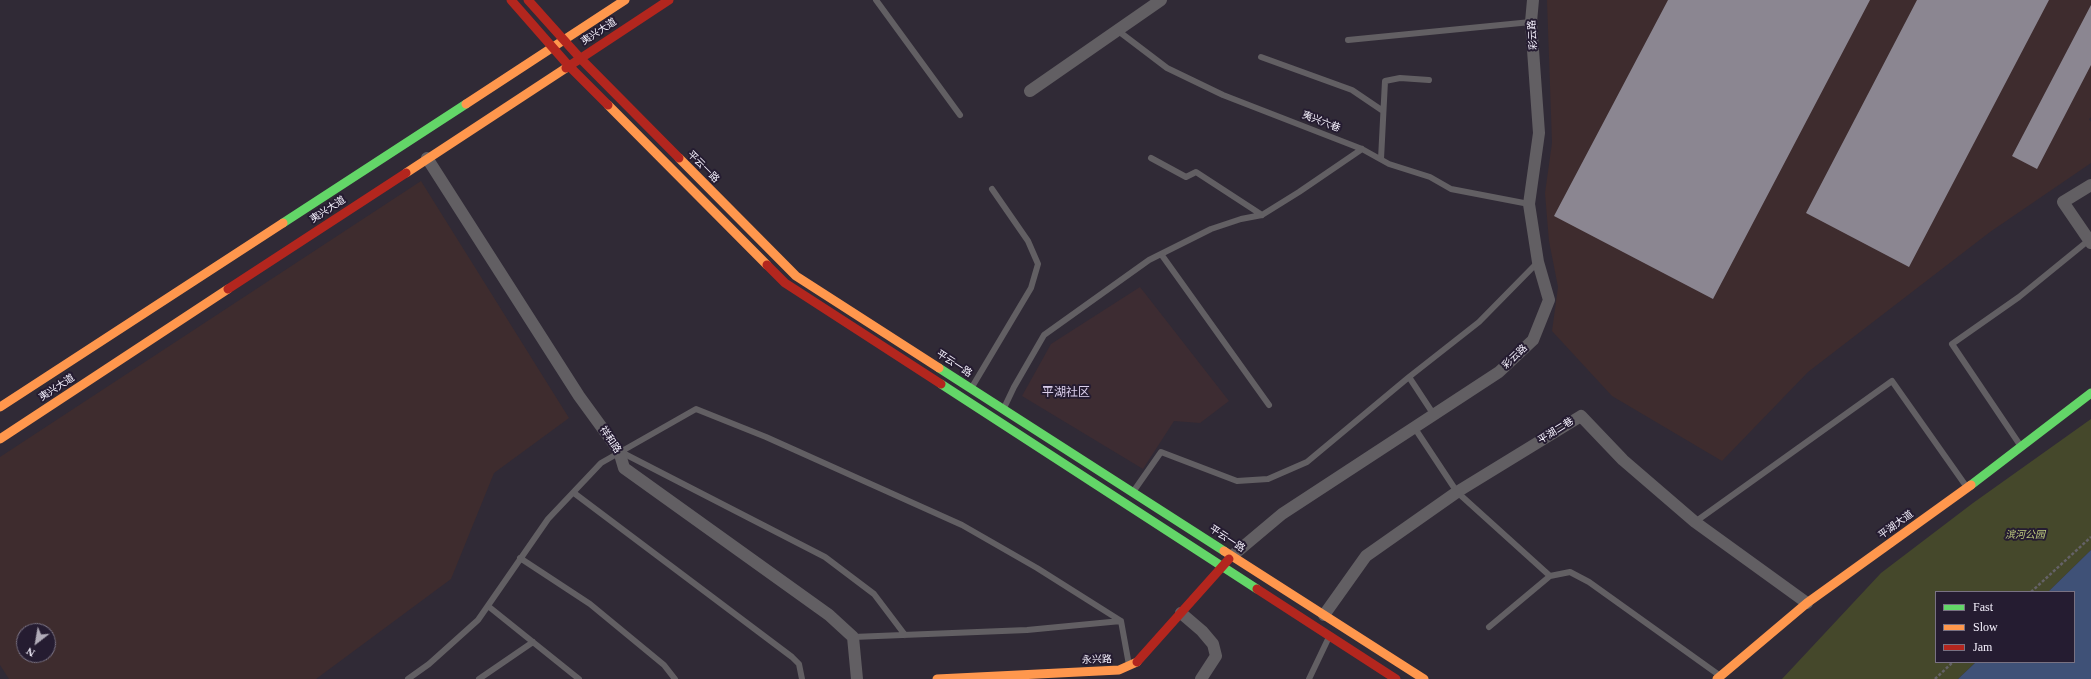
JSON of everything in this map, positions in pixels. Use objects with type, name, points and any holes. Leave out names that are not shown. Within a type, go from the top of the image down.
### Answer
[{"type":"main road","points":[[511,0],[568,65],[786,283],[1396,679]]},
{"type":"main road","name":"平云一路","points":[[528,0],[580,58],[796,276],[1424,679]]},
{"type":"main road","name":"夷兴大道","points":[[0,408],[625,0]]},
{"type":"main road","name":"夷兴大道","points":[[0,439],[669,0]]},
{"type":"main road","name":"平湖大道","points":[[1719,678],[1807,603],[1967,488],[2091,393]]},
{"type":"main road","name":"平湖大道","points":[[1902,546],[2060,429]]},
{"type":"main road","name":"永兴路","points":[[937,679],[1119,670],[1129,666],[1140,660],[1232,556]]},
{"type":"street","points":[[1030,92],[1161,0]]},
{"type":"street","name":"彩云路","points":[[1232,556],[1282,514],[1499,372],[1533,340],[1549,300],[1538,262],[1529,204],[1539,133],[1531,22],[1532,0]]},
{"type":"street","name":"祥和路","points":[[427,158],[579,396],[619,451],[624,468],[828,615],[853,637]]},
{"type":"street","points":[[2090,242],[2063,202],[2091,185]]},
{"type":"street","name":"平湖二巷","points":[[1324,615],[1366,556],[1457,492],[1581,416],[1623,460],[1695,522],[1807,603]]},
{"type":"street","points":[[1181,613],[1202,631],[1213,644],[1216,656],[1201,679]]},
{"type":"street","points":[[853,637],[857,679]]},
{"type":"lane","points":[[876,0],[960,115]]},
{"type":"lane","points":[[1348,40],[1531,22]]},
{"type":"lane","name":"夷兴六巷","points":[[1117,30],[1167,68],[1223,95],[1362,149],[1389,164],[1430,177],[1451,189],[1529,204]]},
{"type":"lane","points":[[1261,57],[1352,90],[1383,111]]},
{"type":"lane","points":[[1381,160],[1385,81],[1400,78],[1429,80]]},
{"type":"lane","points":[[1004,410],[1014,387],[1044,335],[1149,260],[1211,229],[1241,219],[1262,215],[1362,149]]},
{"type":"lane","points":[[1151,158],[1186,177],[1196,172],[1262,215]]},
{"type":"lane","points":[[972,389],[1031,288],[1038,264],[1028,241],[992,189]]},
{"type":"lane","points":[[2021,447],[1952,344],[2019,297],[2090,242]]},
{"type":"lane","points":[[1161,254],[1268,405]]},
{"type":"lane","points":[[1133,492],[1161,452],[1237,481],[1268,479],[1307,462],[1409,377],[1479,322],[1538,262]]},
{"type":"lane","points":[[1409,377],[1434,415]]},
{"type":"lane","points":[[1695,522],[1892,381],[1967,488]]},
{"type":"lane","points":[[408,679],[429,664],[478,620],[548,520],[601,462],[696,409],[766,437],[962,525],[1079,593],[1121,621],[1129,666]]},
{"type":"lane","points":[[1414,428],[1457,492],[1550,576]]},
{"type":"lane","points":[[619,451],[825,557],[874,594],[905,635]]},
{"type":"lane","points":[[574,492],[792,657],[799,664],[802,679]]},
{"type":"lane","points":[[520,558],[590,604],[664,665],[675,679]]},
{"type":"lane","points":[[1490,627],[1550,576],[1570,572],[1589,582],[1719,678]]},
{"type":"lane","points":[[488,606],[579,679]]},
{"type":"lane","points":[[853,637],[1027,630],[1121,621]]},
{"type":"lane","points":[[1309,679],[1329,636]]},
{"type":"lane","points":[[479,679],[533,642]]},
{"type":"path","points":[[2031,591],[2091,537]]},
{"type":"path","points":[[1934,679],[1952,663]]},
{"type":"shaded area","points":[[1547,0],[2091,0],[2091,117],[2089,119],[2091,122],[2091,163],[1990,232],[1808,372],[1722,461],[1612,396],[1552,331],[1558,287],[1549,241],[1545,193],[1552,143]]},
{"type":"shaded area","points":[[421,181],[569,418],[494,473],[451,579],[316,679],[9,679],[0,665],[0,457]]},
{"type":"shaded area","name":"平湖社区","points":[[1140,287],[1229,401],[1200,423],[1174,421],[1143,469],[1022,396],[1051,344]]},
{"type":"green space","name":"滨河公园","points":[[2091,419],[2091,550],[2049,591],[1935,591],[1935,663],[1975,663],[1958,679],[1782,679],[1881,573],[1973,503]]},
{"type":"water","points":[[2091,550],[2091,679],[1958,679],[1975,663],[2075,663],[2075,591],[2049,591]]},
{"type":"building","points":[[1668,0],[1870,0],[1713,299],[1554,216]]},
{"type":"building","points":[[1917,0],[2049,0],[1909,267],[1806,213]]},
{"type":"building","points":[[2091,5],[2091,65],[2037,169],[2012,156]]},
{"type":"traffic: fast","points":[[283,223],[466,104]]},
{"type":"traffic: fast","points":[[939,368],[1224,551]]},
{"type":"traffic: fast","points":[[941,384],[1257,589]]},
{"type":"traffic: fast","points":[[1971,485],[2091,393]]},
{"type":"traffic: slow","points":[[466,104],[625,0]]},
{"type":"traffic: slow","points":[[406,173],[566,68]]},
{"type":"traffic: slow","points":[[608,105],[767,265]]},
{"type":"traffic: slow","points":[[679,158],[796,276],[939,368]]},
{"type":"traffic: slow","points":[[0,407],[283,223]]},
{"type":"traffic: slow","points":[[0,439],[228,289]]},
{"type":"traffic: slow","points":[[1717,679],[1807,603],[1971,485]]},
{"type":"traffic: slow","points":[[1224,551],[1424,679]]},
{"type":"traffic: slow","points":[[937,679],[1119,670],[1137,662]]},
{"type":"traffic: jam","points":[[511,0],[568,65],[608,105]]},
{"type":"traffic: jam","points":[[528,0],[580,58],[679,158]]},
{"type":"traffic: jam","points":[[566,68],[669,0]]},
{"type":"traffic: jam","points":[[228,289],[406,173]]},
{"type":"traffic: jam","points":[[767,265],[785,283],[941,384]]},
{"type":"traffic: jam","points":[[1137,662],[1229,559]]},
{"type":"traffic: jam","points":[[1257,589],[1396,679]]},
{"type":"district","name":"平湖社区","points":[[1066,393]]}]
